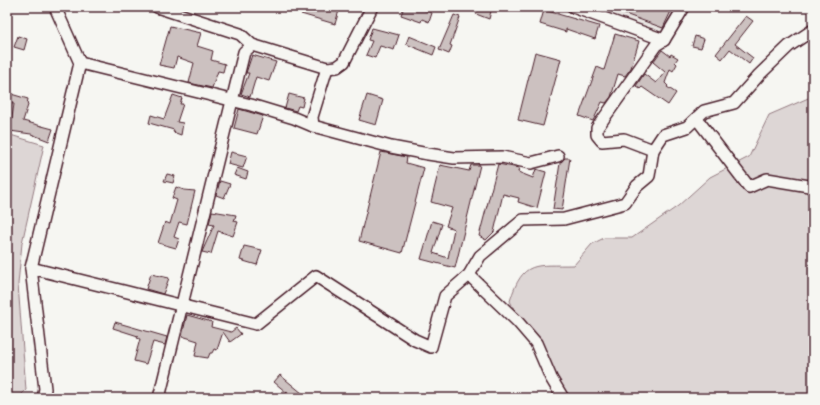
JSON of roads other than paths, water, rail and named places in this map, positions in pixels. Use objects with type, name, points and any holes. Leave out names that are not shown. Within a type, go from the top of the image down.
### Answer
[{"type":"street","points":[[43,398],[45,388],[31,268],[80,63],[55,7]]},
{"type":"street","points":[[157,7],[240,34],[252,45],[327,68],[337,67],[344,62],[372,7]]},
{"type":"street","points":[[573,7],[664,40]]},
{"type":"street","points":[[653,150],[624,138],[602,141],[597,135],[597,128],[656,45],[664,40],[684,7]]},
{"type":"street","points":[[31,268],[256,324],[316,276],[415,340],[431,347],[445,296],[469,275],[480,256],[523,220],[564,219],[625,203],[637,186],[649,176],[653,150],[663,135],[687,127],[704,111],[734,104],[759,75],[789,46],[813,30]]},
{"type":"street","points":[[159,398],[244,52],[252,45]]},
{"type":"street","points":[[80,63],[232,101],[294,118],[313,126],[391,147],[450,158],[502,157],[531,163],[558,156]]},
{"type":"street","points":[[313,126],[312,117],[327,68]]},
{"type":"street","points":[[696,119],[749,186],[767,179],[813,189]]},
{"type":"street","points":[[469,275],[517,321],[536,343],[551,378],[563,398]]}]
